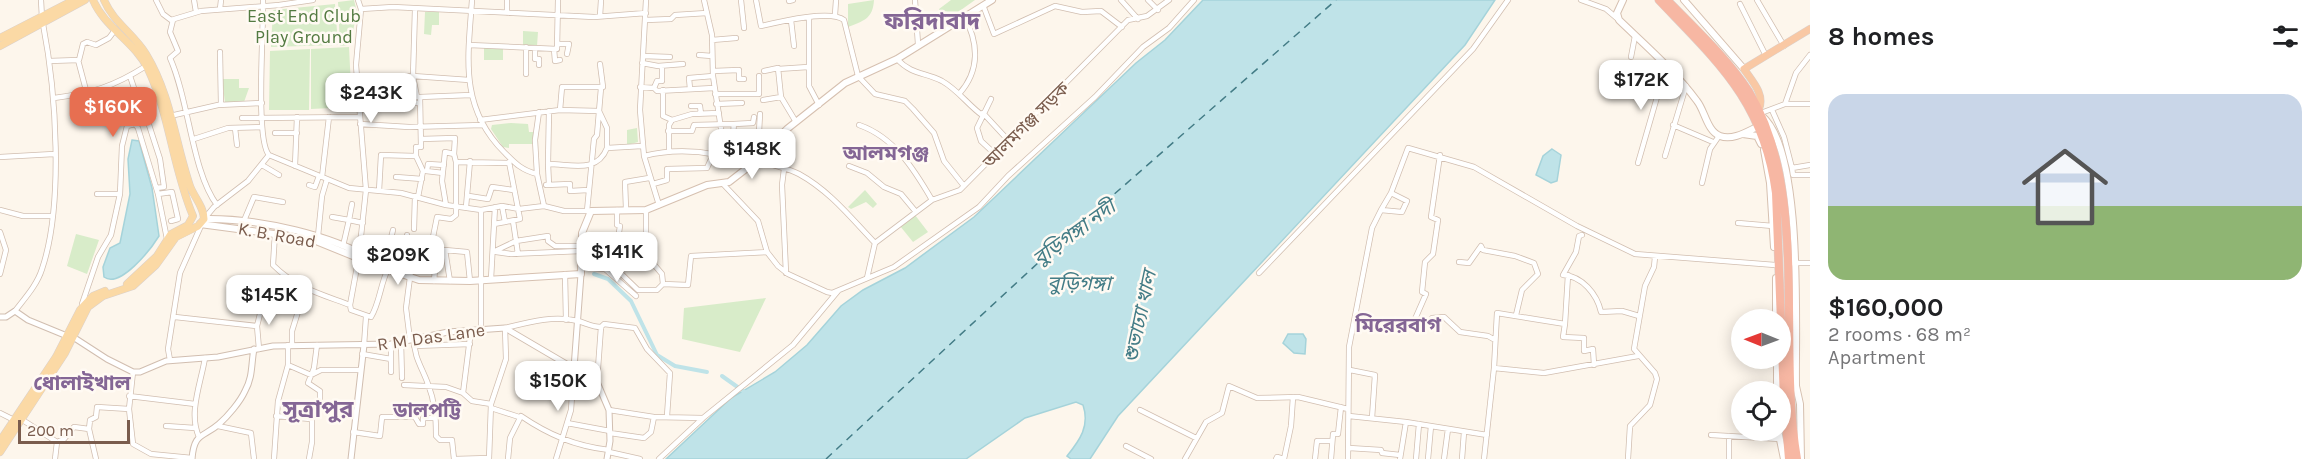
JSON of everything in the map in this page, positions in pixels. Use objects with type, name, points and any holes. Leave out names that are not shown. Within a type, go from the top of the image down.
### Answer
[{"type":"highway","points":[[1659,0],[1739,77],[1761,113],[1777,155],[1784,190],[1791,384],[1797,459]]},
{"type":"highway","points":[[1667,0],[1716,56],[1745,98],[1759,126],[1771,162],[1776,193],[1784,400],[1789,459]]},
{"type":"highway","points":[[1761,113],[1760,92],[1744,69],[1810,29]]},
{"type":"main road","points":[[0,46],[74,0]]},
{"type":"main road","points":[[0,38],[85,0]]},
{"type":"main road","points":[[93,0],[101,15],[146,66],[168,117],[176,167],[193,216],[192,221]]},
{"type":"main road","points":[[104,0],[111,14],[146,54],[195,199],[204,212],[205,222]]},
{"type":"main road","points":[[581,268],[583,226],[589,211],[646,210],[707,185],[726,183],[753,162],[760,151],[858,76],[897,59],[992,0]]},
{"type":"main road","points":[[1623,0],[1617,13],[1619,20],[1686,86],[1700,105],[1713,132],[1719,136],[1731,138],[1759,126]]},
{"type":"main road","points":[[1684,0],[1744,69]]},
{"type":"main road","points":[[1761,113],[1771,124],[1785,161],[1790,192],[1796,386],[1800,404],[1801,459]]},
{"type":"main road","points":[[1742,134],[1757,136],[1764,153]]},
{"type":"main road","points":[[1764,139],[1776,265],[1776,309]]},
{"type":"main road","points":[[187,202],[195,199]]},
{"type":"main road","points":[[0,452],[70,337],[79,315],[93,296],[130,282],[157,256],[167,239],[192,221],[205,222]]},
{"type":"main road","points":[[79,315],[94,302],[125,290],[146,276],[176,237],[205,222]]},
{"type":"main road","name":"K. B. Road","points":[[205,222],[243,222],[318,236],[410,278],[434,281],[565,274],[581,268]]},
{"type":"main road","name":"K. B. Road","points":[[205,222],[311,239],[358,254]]},
{"type":"main road","points":[[0,441],[18,419]]},
{"type":"main road","points":[[1780,441],[1784,459]]},
{"type":"street","points":[[0,317],[6,317],[15,311],[42,271],[51,216],[54,98],[41,0]]},
{"type":"street","points":[[156,0],[163,14],[174,20],[196,12],[263,3],[313,0]]},
{"type":"street","points":[[194,0],[196,12]]},
{"type":"street","points":[[220,0],[220,9]]},
{"type":"street","points":[[358,0],[361,9],[356,46],[357,77],[366,190],[351,310],[371,317],[375,311],[386,268]]},
{"type":"street","points":[[393,0],[393,7]]},
{"type":"street","points":[[418,0],[413,76],[417,97],[471,95]]},
{"type":"street","points":[[472,0],[469,45],[471,95],[482,123],[509,157],[524,171],[537,174]]},
{"type":"street","points":[[507,0],[507,13]]},
{"type":"street","points":[[558,0],[555,61],[560,60]]},
{"type":"street","points":[[600,16],[601,0]]},
{"type":"street","points":[[646,0],[644,56],[640,87],[642,146],[649,178],[659,205]]},
{"type":"street","points":[[704,0],[712,40],[716,104],[725,140],[760,151],[758,137],[760,114]]},
{"type":"street","points":[[741,0],[744,28]]},
{"type":"street","points":[[756,0],[760,26],[835,15],[844,20],[858,76],[874,94],[905,101],[913,109],[934,133],[944,161],[964,186]]},
{"type":"street","points":[[835,15],[836,0]]},
{"type":"street","points":[[915,0],[918,44]]},
{"type":"street","points":[[1121,0],[1138,19]]},
{"type":"street","points":[[1148,0],[1158,10]]},
{"type":"street","name":"আলমগঞ্জ সড়ক","points":[[875,243],[932,200],[956,193],[1008,140],[1026,126],[1128,20],[1138,19],[1158,10],[1168,0]]},
{"type":"street","points":[[726,183],[758,221],[767,252],[786,273],[827,292],[840,290],[902,262],[979,207],[1008,176],[1095,97],[1136,54],[1168,28],[1194,0]]},
{"type":"street","points":[[1259,273],[1473,49],[1508,0]]},
{"type":"street","points":[[1581,0],[1606,9],[1619,20]]},
{"type":"street","points":[[1757,0],[1784,46]]},
{"type":"street","points":[[263,3],[262,127],[265,149],[269,155],[349,188],[416,197],[446,206],[481,210],[502,206],[519,209],[544,207],[589,211],[588,190],[603,80],[600,64]]},
{"type":"street","points":[[1740,4],[1766,56]]},
{"type":"street","points":[[983,5],[994,33],[1055,6],[1082,12],[1101,11],[1122,27]]},
{"type":"street","points":[[361,9],[393,7],[600,16],[646,14]]},
{"type":"street","points":[[646,20],[671,19],[675,15],[707,13]]},
{"type":"street","points":[[959,94],[972,77],[975,53],[971,29],[964,16]]},
{"type":"street","points":[[809,18],[809,86],[819,105]]},
{"type":"street","points":[[174,20],[170,32],[178,51],[170,58],[180,81],[207,189],[217,205]]},
{"type":"street","points":[[791,20],[794,46]]},
{"type":"street","points":[[87,94],[78,60],[83,44],[87,42],[96,45],[109,38],[115,30]]},
{"type":"street","points":[[1632,57],[1635,36]]},
{"type":"street","points":[[712,40],[736,38]]},
{"type":"street","points":[[469,45],[536,48],[555,47],[569,41],[567,54]]},
{"type":"street","points":[[526,47],[526,74]]},
{"type":"street","points":[[536,48],[535,59],[539,60],[540,65]]},
{"type":"street","points":[[220,52],[221,105]]},
{"type":"street","points":[[1785,104],[1788,88],[1810,55]]},
{"type":"street","points":[[644,56],[670,57]]},
{"type":"street","points":[[699,56],[712,56]]},
{"type":"street","points":[[897,59],[906,69],[944,82],[982,114],[1008,140]]},
{"type":"street","points":[[49,61],[78,60]]},
{"type":"street","points":[[642,63],[662,66],[683,64]]},
{"type":"street","points":[[54,98],[87,94],[130,76],[146,66]]},
{"type":"street","points":[[654,88],[657,81],[662,81],[662,66]]},
{"type":"street","points":[[764,71],[808,66]]},
{"type":"street","points":[[1638,163],[1666,66]]},
{"type":"street","points":[[778,69],[780,97],[796,122]]},
{"type":"street","points":[[690,89],[689,78],[713,72],[738,70],[739,79],[744,79]]},
{"type":"street","points":[[130,76],[136,94],[139,94],[160,159],[164,187],[157,191]]},
{"type":"street","points":[[357,77],[413,76],[469,80]]},
{"type":"street","points":[[640,87],[654,88],[656,91],[690,89],[759,94],[759,76]]},
{"type":"street","points":[[1665,156],[1686,86]]},
{"type":"street","points":[[560,110],[562,87],[601,88]]},
{"type":"street","points":[[663,90],[663,116],[672,120],[700,114],[719,113]]},
{"type":"street","points":[[358,96],[403,96]]},
{"type":"street","points":[[420,97],[418,103],[421,147],[416,147],[416,156],[425,171]]},
{"type":"street","points":[[763,99],[780,97]]},
{"type":"street","points":[[991,99],[982,114],[977,131],[984,145],[995,154]]},
{"type":"street","points":[[168,117],[221,105],[262,103]]},
{"type":"street","points":[[398,103],[418,103]]},
{"type":"street","points":[[716,104],[742,103]]},
{"type":"street","points":[[1761,113],[1785,104],[1810,104]]},
{"type":"street","points":[[691,106],[700,106],[700,114]]},
{"type":"street","points":[[1772,110],[1784,137],[1793,175],[1810,175]]},
{"type":"street","points":[[549,111],[549,185]]},
{"type":"street","points":[[360,124],[454,126],[539,112],[599,111]]},
{"type":"street","points":[[548,164],[591,166],[604,157],[607,148],[607,128],[599,111]]},
{"type":"street","points":[[539,112],[536,140],[537,174],[544,207]]},
{"type":"street","points":[[242,117],[359,117]]},
{"type":"street","points":[[295,166],[297,117]]},
{"type":"street","points":[[318,236],[329,117]]},
{"type":"street","points":[[668,131],[693,131],[693,125],[753,123],[753,117]]},
{"type":"street","points":[[669,152],[668,131],[672,120]]},
{"type":"street","points":[[79,315],[98,256],[111,235],[120,194],[122,146],[130,124],[135,124],[138,128],[157,191],[167,239]]},
{"type":"street","points":[[734,124],[734,135],[758,137]]},
{"type":"street","points":[[859,125],[893,144],[919,177],[932,200]]},
{"type":"street","points":[[1673,125],[1713,142]]},
{"type":"street","points":[[437,218],[452,219],[456,215],[454,126]]},
{"type":"street","points":[[194,139],[236,128],[262,127]]},
{"type":"street","points":[[236,128],[237,146]]},
{"type":"street","points":[[275,133],[297,133]]},
{"type":"street","points":[[653,184],[667,180],[668,169],[707,168],[722,135]]},
{"type":"street","points":[[1702,183],[1713,142],[1719,136]]},
{"type":"street","points":[[421,139],[454,138]]},
{"type":"street","points":[[607,148],[642,146]]},
{"type":"street","points":[[1348,459],[1349,347],[1364,284],[1370,237],[1381,210],[1391,194],[1408,148],[1440,155],[1474,167],[1577,226],[1635,254],[1776,265]]},
{"type":"street","points":[[644,156],[687,151],[753,162],[797,173],[840,204],[875,243],[867,278]]},
{"type":"street","points":[[446,206],[443,173],[445,152],[454,154]]},
{"type":"street","points":[[0,157],[54,154]]},
{"type":"street","points":[[170,360],[168,349],[175,317],[180,273],[205,222],[217,205],[248,181],[269,155]]},
{"type":"street","points":[[1440,155],[1431,218],[1438,220],[1433,254],[1425,262],[1422,292],[1426,294],[1415,319],[1429,324],[1432,318],[1444,318],[1460,332],[1488,336],[1495,340]]},
{"type":"street","points":[[380,191],[381,156],[416,156]]},
{"type":"street","points":[[494,224],[520,219],[513,190],[509,157]]},
{"type":"street","points":[[466,207],[469,196],[470,161]]},
{"type":"street","points":[[456,162],[509,163]]},
{"type":"street","points":[[414,229],[416,197],[428,164],[444,165]]},
{"type":"street","points":[[262,165],[279,175]]},
{"type":"street","points":[[1792,168],[1810,165]]},
{"type":"street","points":[[849,166],[872,176],[884,187],[901,194],[916,212]]},
{"type":"street","points":[[784,169],[782,185],[786,273]]},
{"type":"street","points":[[425,171],[443,173]]},
{"type":"street","points":[[309,185],[315,187],[323,177]]},
{"type":"street","points":[[396,177],[422,178]]},
{"type":"street","points":[[626,209],[625,182],[649,178]]},
{"type":"street","points":[[454,181],[468,181]]},
{"type":"street","points":[[541,185],[570,184],[570,191],[588,190]]},
{"type":"street","points":[[469,196],[488,199],[492,187],[513,190]]},
{"type":"street","points":[[157,191],[172,192],[178,219],[171,221]]},
{"type":"street","points":[[97,194],[120,194]]},
{"type":"street","points":[[1381,210],[1402,212],[1407,201],[1391,194]]},
{"type":"street","points":[[243,222],[254,197],[283,202]]},
{"type":"street","points":[[166,205],[174,203]]},
{"type":"street","points":[[343,246],[352,204]]},
{"type":"street","points":[[434,281],[436,258],[433,237],[440,204]]},
{"type":"street","points":[[502,206],[505,222]]},
{"type":"street","points":[[491,279],[495,252],[495,207]]},
{"type":"street","points":[[609,262],[617,245],[620,226],[617,225],[616,209]]},
{"type":"street","points":[[0,210],[23,216],[51,216]]},
{"type":"street","points":[[481,210],[481,329]]},
{"type":"street","points":[[646,210],[646,252],[652,255],[651,261],[662,274],[663,284]]},
{"type":"street","points":[[332,217],[363,223]]},
{"type":"street","points":[[513,221],[518,254]]},
{"type":"street","points":[[1738,223],[1773,226]]},
{"type":"street","points":[[393,230],[388,250],[401,260],[412,262],[406,308],[415,360],[429,386],[438,439],[452,441],[454,459],[489,459],[491,406],[506,359],[505,328],[537,319],[579,321],[601,327],[604,324],[635,328],[646,349],[670,373],[667,416]]},
{"type":"street","points":[[0,232],[6,250],[0,266],[0,274]]},
{"type":"street","points":[[274,232],[273,265],[306,290],[350,305]]},
{"type":"street","points":[[401,260],[407,234]]},
{"type":"street","points":[[1582,235],[1579,236],[1576,252],[1563,275],[1578,279],[1595,295],[1601,312],[1622,311],[1639,316]]},
{"type":"street","points":[[495,252],[516,241],[548,236],[548,241],[555,246],[581,249]]},
{"type":"street","points":[[1459,262],[1468,263],[1481,246],[1483,250],[1515,256],[1534,263],[1538,274],[1522,290],[1516,315]]},
{"type":"street","points":[[495,252],[518,254],[581,249]]},
{"type":"street","points":[[450,281],[445,250],[467,252],[470,280]]},
{"type":"street","points":[[581,268],[609,262],[622,272],[638,290],[657,290],[663,284],[688,285],[691,256],[767,252]]},
{"type":"street","points":[[1628,459],[1630,426],[1650,405],[1656,388],[1655,374],[1634,349],[1639,316],[1655,257]]},
{"type":"street","points":[[1793,265],[1810,263]]},
{"type":"street","points":[[581,268],[605,269],[636,296]]},
{"type":"street","points":[[556,459],[567,423],[574,368],[574,348],[579,321],[581,268]]},
{"type":"street","points":[[565,274],[566,320]]},
{"type":"street","points":[[1568,275],[1563,337],[1584,338],[1584,351],[1593,349],[1594,365]]},
{"type":"street","points":[[274,459],[276,417],[288,365],[292,331],[306,290]]},
{"type":"street","points":[[659,459],[725,399],[805,334],[840,290]]},
{"type":"street","points":[[15,311],[28,320],[70,337],[133,372],[129,409],[132,439],[136,447],[151,454],[192,459],[194,445],[199,437],[218,426],[246,390],[257,349],[257,326],[262,302]]},
{"type":"street","points":[[1484,459],[1494,368],[1497,313],[1565,324]]},
{"type":"street","points":[[175,317],[257,326]]},
{"type":"street","points":[[351,459],[366,317]]},
{"type":"street","points":[[601,327],[597,382],[609,410],[610,432],[607,459]]},
{"type":"street","name":"R M Das Lane","points":[[133,372],[144,371],[170,360],[205,358],[290,345],[391,344],[471,330],[505,328],[597,382]]},
{"type":"street","points":[[463,393],[471,330]]},
{"type":"street","points":[[401,342],[402,378]]},
{"type":"street","points":[[391,344],[391,372]]},
{"type":"street","points":[[414,346],[470,344]]},
{"type":"street","points":[[317,345],[308,382],[320,391],[320,403]]},
{"type":"street","points":[[362,354],[391,358]]},
{"type":"street","points":[[1494,368],[1544,373],[1638,356]]},
{"type":"street","points":[[199,437],[195,428],[195,404],[205,358]]},
{"type":"street","points":[[288,365],[311,375]]},
{"type":"street","points":[[311,375],[321,370],[360,369]]},
{"type":"street","points":[[1350,370],[1375,375],[1372,418]]},
{"type":"street","points":[[404,385],[446,387],[463,393],[472,401],[519,417],[562,440],[640,459]]},
{"type":"street","points":[[1185,459],[1210,418],[1222,413],[1229,386],[1257,398],[1293,397],[1348,409]]},
{"type":"street","points":[[129,396],[195,404]]},
{"type":"street","points":[[1276,459],[1277,457],[1284,459],[1293,397]]},
{"type":"street","points":[[309,459],[312,442],[312,405],[320,403],[356,405]]},
{"type":"street","points":[[96,459],[89,429],[90,420],[96,417],[97,407],[129,409]]},
{"type":"street","points":[[1331,459],[1333,434],[1338,435],[1341,407]]},
{"type":"street","points":[[609,410],[654,417],[703,418]]},
{"type":"street","points":[[1140,410],[1196,438]]},
{"type":"street","points":[[0,413],[18,419],[57,442]]},
{"type":"street","points":[[1348,416],[1406,422],[1487,435]]},
{"type":"street","points":[[276,417],[311,419]]},
{"type":"street","points":[[353,432],[380,436],[382,417],[416,417],[419,424],[423,424],[423,418],[436,418]]},
{"type":"street","points":[[508,459],[510,438],[519,417]]},
{"type":"street","points":[[567,423],[644,438],[651,432],[654,417]]},
{"type":"street","points":[[1349,448],[1381,450],[1382,453],[1400,457],[1406,422]]},
{"type":"street","points":[[1416,459],[1419,424]]},
{"type":"street","points":[[166,426],[195,428]]},
{"type":"street","points":[[218,426],[250,432],[254,459]]},
{"type":"street","points":[[1428,459],[1431,426]]},
{"type":"street","points":[[57,442],[64,439],[74,427],[89,429]]},
{"type":"street","points":[[1444,459],[1448,429]]},
{"type":"street","points":[[1462,459],[1464,432]]},
{"type":"street","points":[[1711,435],[1729,436],[1729,459]]},
{"type":"street","points":[[1315,459],[1317,441],[1332,441]]},
{"type":"street","points":[[55,459],[57,442]]},
{"type":"street","points":[[1126,446],[1151,459]]},
{"type":"green space","points":[[354,0],[357,12],[350,45],[340,46],[338,2]]},
{"type":"green space","points":[[874,0],[869,15],[863,21],[848,27],[848,4]]},
{"type":"green space","points":[[951,0],[975,0],[944,22],[939,9]]},
{"type":"green space","name":"East End Club Play Ground","points":[[335,4],[338,45],[271,47],[273,10]]},
{"type":"green space","points":[[425,12],[439,12],[439,25],[432,25],[431,35],[424,34]]},
{"type":"green space","points":[[523,31],[538,32],[537,46],[523,45]]},
{"type":"green space","points":[[484,46],[503,47],[503,60],[484,60]]},
{"type":"green space","points":[[349,47],[352,107],[311,109],[311,49]]},
{"type":"green space","points":[[310,49],[309,110],[269,110],[270,51]]},
{"type":"green space","points":[[222,79],[239,79],[239,88],[249,88],[244,102],[225,103]]},
{"type":"green space","points":[[528,124],[529,132],[534,132],[534,144],[509,144],[509,148],[503,147],[491,129],[492,125]]},
{"type":"green space","points":[[637,128],[638,142],[627,145],[627,130]]},
{"type":"green space","points":[[865,190],[877,204],[873,208],[866,202],[851,209],[848,207]]},
{"type":"green space","points":[[915,215],[928,232],[913,242],[900,226]]},
{"type":"green space","points":[[76,234],[99,240],[87,274],[67,266]]},
{"type":"green space","points":[[766,298],[740,352],[682,339],[684,308]]},
{"type":"water","name":"বুড়িগঙ্গা","points":[[1203,0],[1495,0],[1465,45],[1118,416],[1090,459],[1071,459],[1067,456],[1080,438],[1085,420],[1083,405],[1076,402],[1025,418],[966,459],[666,459],[731,398],[775,372],[807,345],[841,306],[863,290],[905,268],[974,217],[1136,63],[1165,40]]},
{"type":"water","points":[[132,140],[139,141],[152,188],[159,236],[134,266],[126,273],[111,279],[104,277],[103,267],[110,248],[120,243],[130,194],[128,159]]},
{"type":"water","points":[[1552,149],[1561,155],[1557,181],[1551,183],[1536,175],[1543,156]]},
{"type":"water","points":[[1288,334],[1303,334],[1306,339],[1305,354],[1294,353],[1283,343]]},
{"type":"waterway","points":[[594,274],[608,279],[631,301],[657,355],[675,366],[707,372]]},
{"type":"waterway","points":[[722,376],[746,393]]},
{"type":"ferry route","points":[[826,459],[1079,225],[1336,0]]},
{"type":"district","name":"ফরিদাবাদ","points":[[932,21]]},
{"type":"district","name":"আলমগঞ্জ","points":[[886,153]]},
{"type":"district","name":"মিরেরবাগ","points":[[1398,325]]},
{"type":"district","name":"ধোলাইখাল","points":[[82,383]]},
{"type":"district","name":"সূত্রাপুর","points":[[318,409]]},
{"type":"district","name":"ডালপট্টি","points":[[427,410]]},
{"type":"water label","name":"বুড়িগঙ্গা নদী","points":[[1074,233]]},
{"type":"water label","name":"শুভাঢ্যা খাল","points":[[1140,317]]}]
